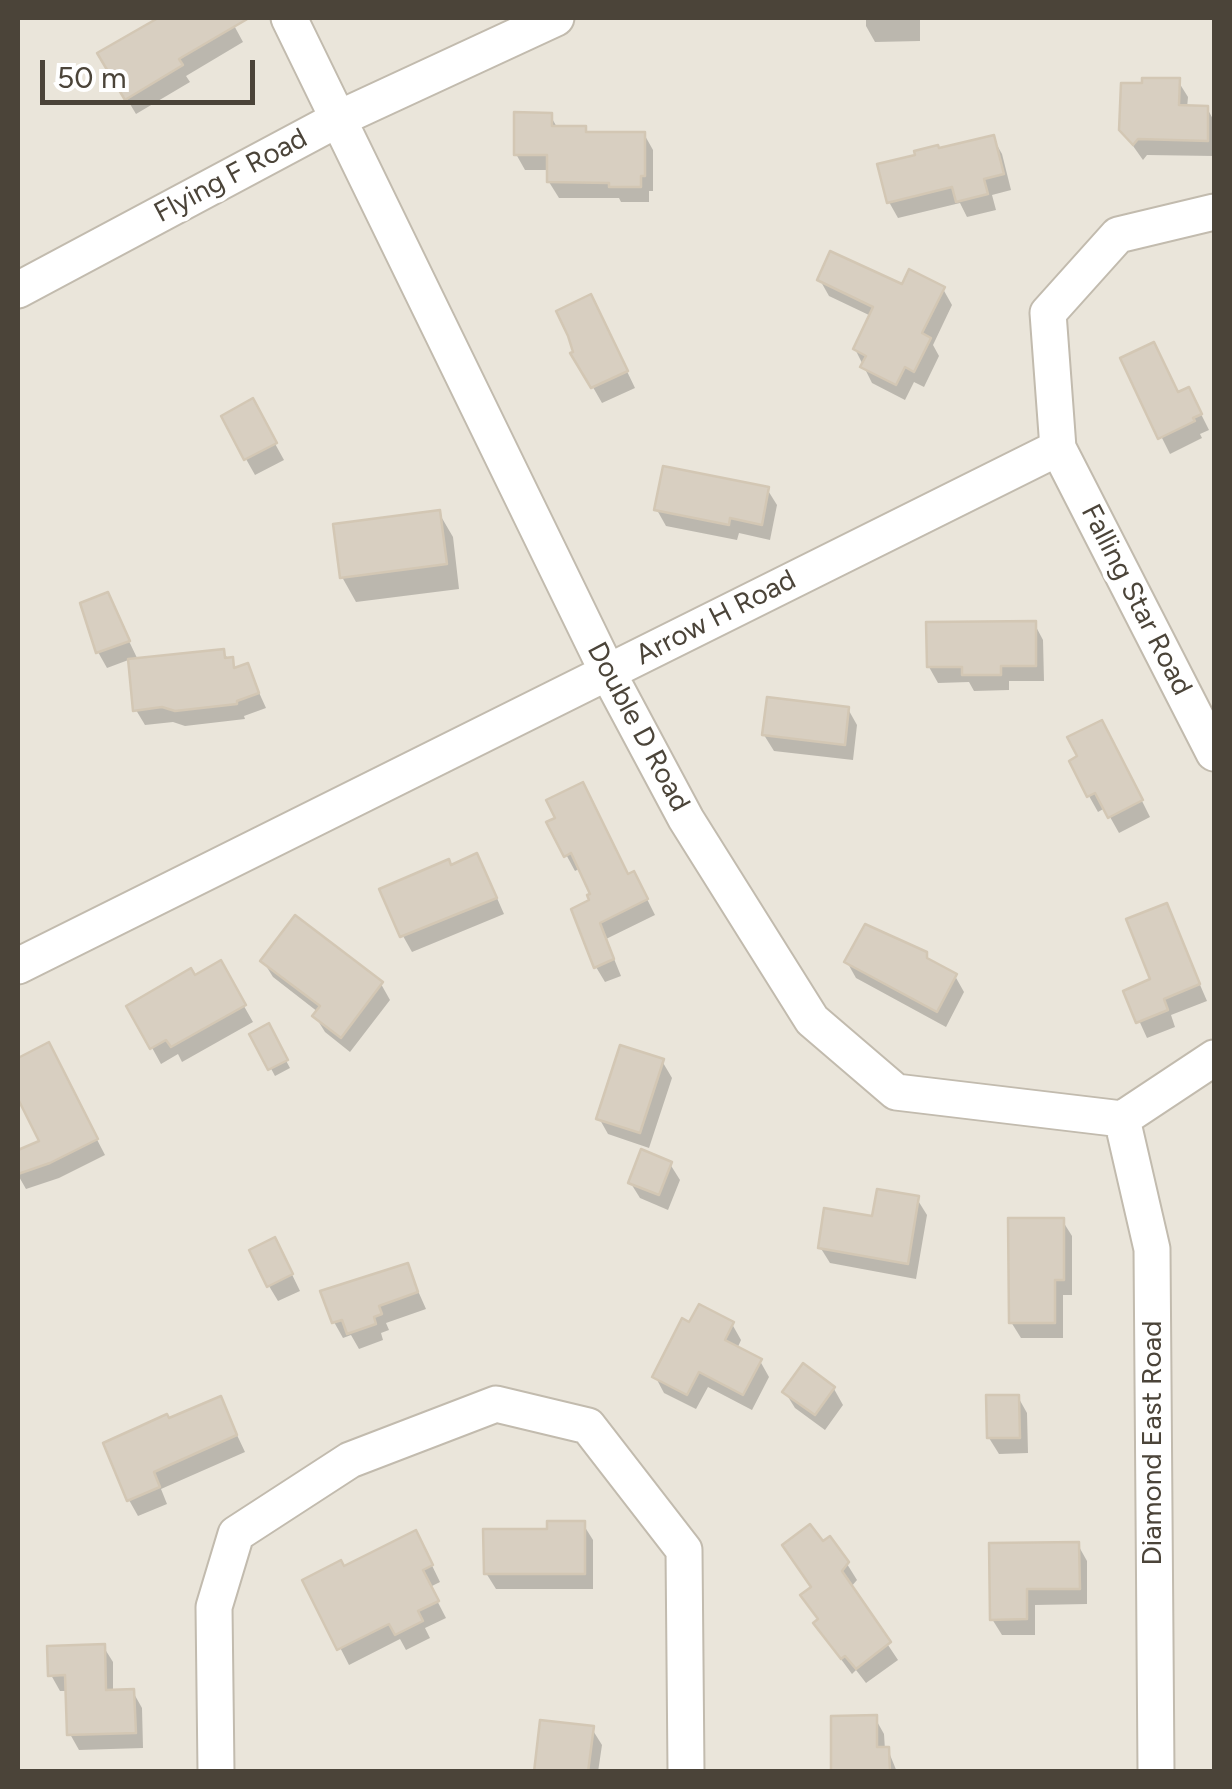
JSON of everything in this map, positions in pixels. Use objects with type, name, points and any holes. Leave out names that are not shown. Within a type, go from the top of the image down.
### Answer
[{"type":"street","name":"Double D Road","points":[[289,18],[608,673],[686,820],[812,1020],[896,1092],[1122,1118]]},
{"type":"street","name":"Flying F Road","points":[[18,290],[340,118],[556,18]]},
{"type":"street","points":[[1058,448],[1048,313],[1118,235],[1214,212]]},
{"type":"street","name":"Arrow H Road","points":[[18,966],[1058,448]]},
{"type":"street","name":"Falling Star Road","points":[[1058,448],[1214,752]]},
{"type":"street","points":[[1122,1118],[1214,1058]]},
{"type":"street","name":"Diamond East Road","points":[[1122,1118],[1152,1249],[1156,1772]]},
{"type":"street","points":[[216,1772],[214,1607],[236,1534],[350,1460],[496,1404],[588,1426],[684,1550],[686,1772]]},
{"type":"shaded area","points":[[18,18],[1214,18],[1214,1771],[18,1771]]},
{"type":"building","points":[[158,18],[249,18],[179,59],[183,65],[125,100],[97,53]]},
{"type":"building","points":[[1142,78],[1180,78],[1179,105],[1208,106],[1208,141],[1138,139],[1133,145],[1119,130],[1121,83],[1142,83]]},
{"type":"building","points":[[514,112],[552,113],[552,126],[586,126],[586,132],[645,132],[645,176],[641,176],[641,187],[547,182],[547,155],[514,155]]},
{"type":"building","points":[[994,135],[1004,174],[984,179],[988,194],[956,202],[952,187],[887,203],[877,164],[938,145],[939,148]]},
{"type":"building","points":[[830,251],[902,284],[909,269],[945,287],[922,333],[931,338],[914,372],[905,367],[896,385],[860,367],[866,356],[853,349],[873,307],[817,280]]},
{"type":"building","points":[[591,294],[628,371],[591,388],[570,353],[573,352],[568,336],[556,311]]},
{"type":"building","points":[[1154,342],[1178,392],[1189,387],[1202,414],[1158,439],[1120,358]]},
{"type":"building","points":[[253,398],[277,443],[244,460],[221,416]]},
{"type":"building","points":[[663,466],[769,487],[762,525],[730,518],[729,525],[654,510]]},
{"type":"building","points":[[440,510],[447,564],[340,578],[333,524]]},
{"type":"building","points":[[108,592],[130,641],[96,653],[80,603]]},
{"type":"building","points":[[1036,621],[1036,666],[1001,666],[1001,675],[962,675],[962,667],[927,667],[926,622]]},
{"type":"building","points":[[224,649],[225,658],[233,657],[234,668],[248,663],[259,693],[237,704],[133,711],[128,659]]},
{"type":"building","points":[[767,697],[849,707],[845,745],[762,735]]},
{"type":"building","points":[[1102,720],[1143,800],[1108,818],[1095,793],[1087,797],[1069,761],[1077,756],[1067,737]]},
{"type":"building","points":[[583,782],[628,874],[634,871],[648,899],[600,923],[614,959],[594,968],[571,909],[589,900],[590,894],[571,853],[564,857],[546,822],[555,818],[546,800]]},
{"type":"building","points":[[477,853],[497,898],[400,937],[379,889],[449,859],[451,865]]},
{"type":"building","points":[[1167,903],[1200,984],[1164,999],[1168,1010],[1136,1023],[1123,991],[1150,979],[1126,919]]},
{"type":"building","points":[[295,915],[383,982],[341,1038],[312,1016],[320,1006],[260,961]]},
{"type":"building","points":[[865,924],[927,952],[927,958],[957,974],[937,1012],[844,962]]},
{"type":"building","points":[[221,960],[246,1005],[171,1047],[166,1040],[150,1049],[126,1006],[191,968],[195,975]]},
{"type":"building","points":[[269,1023],[288,1060],[268,1070],[249,1034]]},
{"type":"building","points":[[49,1042],[98,1139],[18,1174],[18,1150],[39,1141],[18,1099],[18,1058]]},
{"type":"building","points":[[620,1045],[664,1059],[640,1133],[596,1119]]},
{"type":"building","points":[[641,1149],[672,1162],[659,1195],[628,1183]]},
{"type":"building","points":[[877,1189],[919,1196],[908,1264],[818,1248],[824,1208],[872,1216]]},
{"type":"building","points":[[1008,1218],[1064,1218],[1064,1280],[1055,1280],[1055,1323],[1009,1323]]},
{"type":"building","points":[[275,1237],[293,1274],[267,1287],[249,1250]]},
{"type":"building","points":[[408,1263],[418,1292],[379,1306],[382,1314],[374,1317],[376,1324],[347,1334],[342,1320],[332,1323],[320,1291]]},
{"type":"building","points":[[699,1304],[734,1322],[725,1340],[762,1359],[743,1395],[699,1372],[687,1395],[652,1377],[682,1318],[689,1322]]},
{"type":"building","points":[[803,1363],[835,1387],[815,1415],[782,1392]]},
{"type":"building","points":[[986,1395],[1019,1395],[1020,1438],[987,1438]]},
{"type":"building","points":[[221,1396],[237,1435],[154,1472],[160,1487],[127,1501],[103,1443],[167,1414],[169,1418]]},
{"type":"building","points":[[547,1521],[585,1521],[585,1574],[484,1574],[483,1529],[547,1529]]},
{"type":"building","points":[[810,1524],[823,1541],[830,1536],[849,1562],[842,1571],[891,1642],[856,1669],[845,1656],[841,1659],[813,1623],[818,1619],[800,1595],[811,1587],[782,1545]]},
{"type":"building","points":[[416,1530],[433,1565],[423,1570],[439,1601],[418,1611],[423,1621],[395,1635],[389,1624],[337,1650],[302,1580],[341,1560],[344,1566]]},
{"type":"building","points":[[1079,1542],[1080,1589],[1027,1589],[1027,1619],[990,1620],[989,1543]]},
{"type":"building","points":[[105,1644],[106,1690],[134,1689],[136,1733],[67,1735],[65,1675],[48,1676],[47,1646]]},
{"type":"building","points":[[877,1715],[877,1747],[889,1747],[890,1772],[831,1772],[831,1716]]},
{"type":"building","points":[[540,1720],[594,1726],[588,1772],[534,1772]]}]
